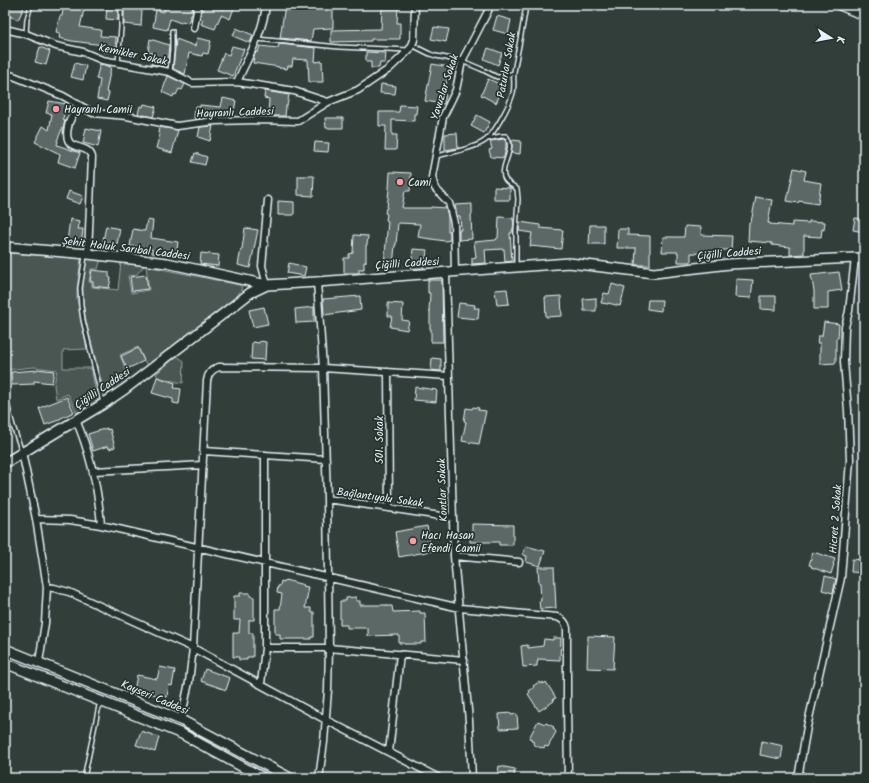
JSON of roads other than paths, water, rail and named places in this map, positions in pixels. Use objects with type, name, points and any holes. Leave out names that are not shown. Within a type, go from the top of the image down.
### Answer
[{"type":"main road","points":[[840,5],[864,15]]},
{"type":"main road","name":"Şehit Haluk Sarıbal Caddesi","points":[[5,247],[86,254],[167,264],[266,285]]},
{"type":"main road","name":"Çiğilli Caddesi","points":[[5,463],[103,404],[125,389],[250,293],[266,285],[569,263],[654,273],[729,264],[859,258]]},
{"type":"main road","name":"Kayseri Caddesi","points":[[5,649],[181,720],[290,778]]},
{"type":"main road","points":[[5,663],[182,734],[248,772],[263,778]]},
{"type":"street","points":[[194,28],[198,5]]},
{"type":"street","points":[[236,82],[257,39],[266,5]]},
{"type":"street","points":[[410,48],[414,40],[416,5]]},
{"type":"street","name":"Yavuzlar Sokak","points":[[450,272],[454,223],[450,203],[435,188],[432,177],[443,117],[456,90],[462,61],[475,38],[490,5]]},
{"type":"street","name":"Kemikler Sokak","points":[[5,30],[26,34],[56,46],[83,52],[102,60],[170,72],[192,83],[236,82],[294,91],[328,102]]},
{"type":"street","name":"Hayranlı Caddesi","points":[[5,73],[63,96],[93,113],[127,116],[177,126],[215,121],[298,121],[328,102],[358,90],[389,69],[410,48]]},
{"type":"street","points":[[80,106],[69,123],[67,135],[72,144],[87,150],[92,157],[86,254]]},
{"type":"street","points":[[266,285],[262,266],[268,200]]},
{"type":"street","name":"Hicret 2 Sokak","points":[[798,778],[807,727],[841,578],[850,460],[844,362],[845,327],[859,258]]},
{"type":"street","name":"Kontlar Sokak","points":[[450,272],[449,376],[454,556],[460,608],[472,778]]},
{"type":"street","points":[[317,282],[323,368],[326,458],[329,648],[326,720],[319,778]]},
{"type":"street","points":[[181,720],[189,682],[193,648],[207,380],[209,374],[213,369],[218,367],[323,368],[449,376]]},
{"type":"street","name":"501. Sokak","points":[[388,372],[389,508]]},
{"type":"street","points":[[76,420],[83,436],[94,471],[101,525]]},
{"type":"street","points":[[204,451],[326,458]]},
{"type":"street","points":[[22,452],[36,519],[47,587],[46,623],[39,662]]},
{"type":"street","points":[[261,684],[264,648],[265,455]]},
{"type":"street","points":[[94,471],[203,465]]},
{"type":"street","name":"Bağlantıyolu Sokak","points":[[327,499],[453,518]]},
{"type":"street","points":[[36,519],[70,520],[101,525],[460,608],[560,618],[565,622],[567,628],[568,778]]},
{"type":"street","points":[[454,556],[519,562]]},
{"type":"street","points":[[47,587],[69,592],[193,648],[326,720],[438,778]]},
{"type":"street","points":[[264,648],[329,648],[464,660]]},
{"type":"street","points":[[389,752],[400,654]]},
{"type":"lane","points":[[26,34],[27,20],[31,5]]},
{"type":"lane","points":[[118,63],[121,5]]},
{"type":"lane","name":"Paturlar Sokak","points":[[487,139],[496,127],[509,104],[513,92],[514,73],[526,5]]},
{"type":"lane","points":[[170,72],[172,31]]},
{"type":"lane","points":[[257,39],[339,47],[410,48],[436,56],[462,61],[497,77],[514,73]]},
{"type":"lane","points":[[436,156],[473,146],[487,139],[506,136],[508,139],[508,156],[504,168],[505,179],[517,189],[518,193],[516,267]]},
{"type":"lane","points":[[86,254],[80,288],[81,306],[103,404]]},
{"type":"lane","points":[[5,396],[22,452]]},
{"type":"lane","points":[[84,778],[100,701]]},
{"type":"place","name":"Hayranlı Camii","points":[[56,109]]},
{"type":"place","name":"Cami","points":[[400,182]]},
{"type":"place","name":"Hacı Hasan Efendi Camii","points":[[413,541]]}]
